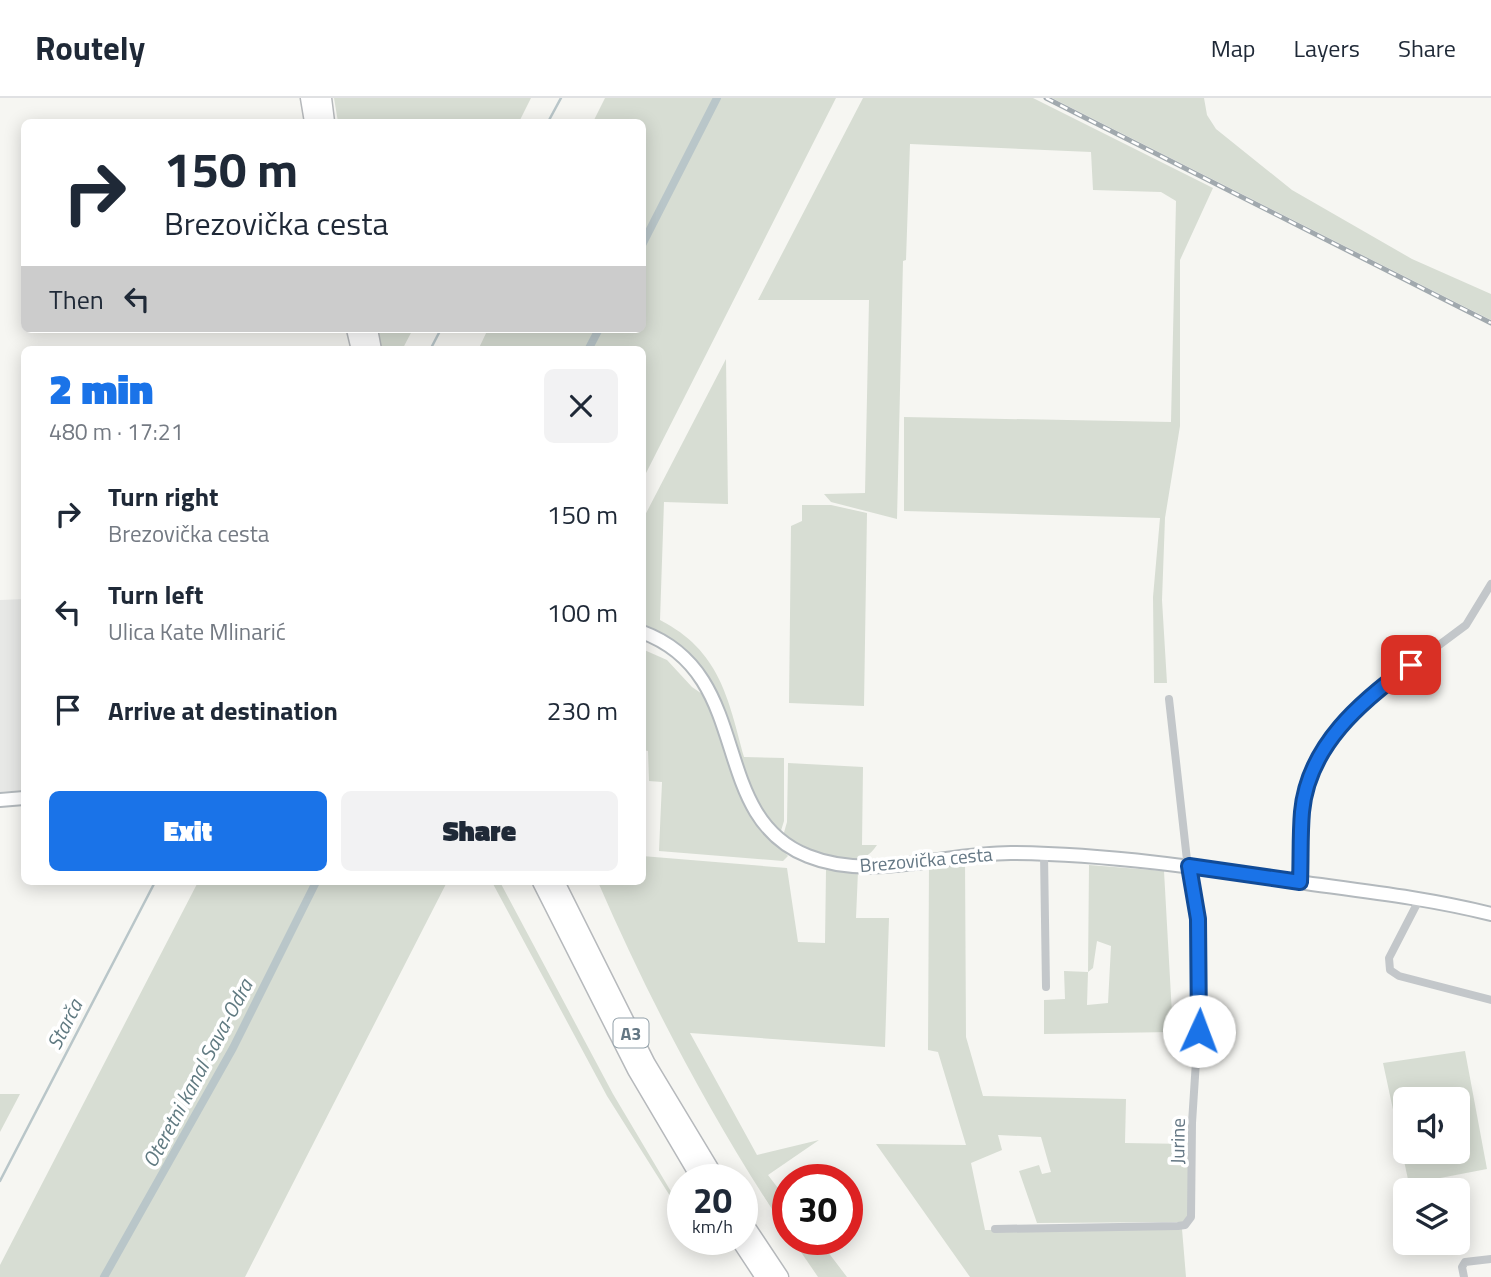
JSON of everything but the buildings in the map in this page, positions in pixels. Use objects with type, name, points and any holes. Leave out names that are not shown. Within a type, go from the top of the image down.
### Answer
[{"type":"highway","points":[[309,98],[312,119]]},
{"type":"highway","points":[[323,98],[326,119]]},
{"type":"highway","name":"A3","points":[[542,885],[617,1035],[692,1164]]},
{"type":"highway","name":"A3","points":[[558,885],[647,1064],[707,1164]]},
{"type":"highway","points":[[758,1244],[780,1277]]},
{"type":"highway","points":[[750,1255],[764,1277]]},
{"type":"main road","name":"Brezovička cesta","points":[[646,634],[674,649],[703,678],[720,709],[752,806],[767,827],[794,850],[825,862],[851,865],[893,864],[991,853],[1044,854],[1189,866],[1420,898],[1491,914]]},
{"type":"main road","points":[[0,800],[21,798]]},
{"type":"street","points":[[1300,882],[1302,810],[1307,788],[1331,738],[1368,698],[1466,625],[1491,584]]},
{"type":"street","points":[[1169,699],[1189,866]]},
{"type":"street","points":[[1044,854],[1046,987]]},
{"type":"street","name":"Jurine","points":[[995,1229],[1178,1226],[1185,1225],[1191,1217],[1192,1123],[1201,984],[1198,919],[1189,866]]},
{"type":"street","points":[[1420,898],[1389,958],[1390,970],[1399,976],[1491,1000]]},
{"type":"street","points":[[1464,1277],[1462,1267],[1465,1262],[1491,1259]]},
{"type":"shaded area","points":[[334,98],[531,98],[520,119],[338,119]]},
{"type":"shaded area","points":[[605,98],[836,98],[646,473],[646,346],[480,346],[486,333],[646,333],[646,119],[594,119]]},
{"type":"shaded area","points":[[863,98],[1033,98],[1213,188],[1180,260],[1180,426],[1165,518],[1162,600],[1167,683],[1154,683],[1153,597],[1160,518],[904,511],[904,417],[1171,422],[1176,201],[1161,192],[1093,190],[1091,152],[910,144],[906,260],[903,261],[897,519],[831,502],[824,494],[865,493],[869,300],[758,300]]},
{"type":"shaded area","points":[[1052,98],[1204,98],[1207,115],[1216,129],[1292,190],[1412,259],[1491,294],[1491,320]]},
{"type":"shaded area","points":[[379,333],[411,333],[404,346],[381,346]]},
{"type":"shaded area","points":[[726,359],[728,504],[664,502],[660,620],[680,632],[709,661],[719,678],[733,715],[744,757],[784,758],[784,821],[780,834],[764,816],[752,795],[731,729],[715,692],[704,675],[678,647],[646,628],[646,513]]},
{"type":"shaded area","points":[[802,505],[831,505],[867,513],[864,706],[789,703],[791,526],[802,521]]},
{"type":"shaded area","points":[[21,599],[21,790],[0,792],[0,600]]},
{"type":"shaded area","points":[[646,651],[667,660],[692,687],[708,698],[748,810],[788,856],[783,861],[659,851],[662,782],[649,781]]},
{"type":"shaded area","points":[[788,763],[863,767],[862,845],[877,845],[868,855],[857,860],[832,859],[783,836],[787,822]]},
{"type":"shaded area","points":[[646,856],[787,868],[798,942],[825,943],[826,870],[858,871],[856,918],[889,918],[885,1047],[690,1033],[757,1155],[819,1140],[784,1164],[772,1164],[772,1172],[768,1175],[772,1180],[772,1209],[758,1187],[758,1164],[744,1164],[662,1017],[599,885],[646,885]]},
{"type":"shaded area","points":[[965,859],[966,1037],[983,1096],[1126,1099],[1125,1143],[1189,1144],[1190,1212],[1184,1222],[1037,1223],[1019,1171],[1039,1165],[1042,1174],[1051,1172],[1041,1137],[998,1135],[1002,1150],[971,1163],[985,1230],[1182,1229],[1186,1277],[970,1277],[876,1144],[966,1145],[938,1052],[928,1050],[929,864]]},
{"type":"shaded area","points":[[1089,865],[1164,871],[1173,1032],[1044,1034],[1044,1000],[1065,999],[1064,971],[1088,972]],"holes":[[[1097,941],[1111,946],[1108,1003],[1087,1005],[1088,972],[1093,968]]]},
{"type":"shaded area","points":[[196,885],[445,885],[245,1277],[0,1277],[0,1265]]},
{"type":"shaded area","points":[[494,885],[502,885],[613,1094],[667,1185],[667,1191],[607,1096]]},
{"type":"shaded area","points":[[1465,1051],[1487,1169],[1440,1178],[1408,1178],[1405,1164],[1470,1164],[1470,1087],[1393,1087],[1393,1110],[1383,1063]]},
{"type":"shaded area","points":[[0,1094],[20,1094],[0,1132]]},
{"type":"shaded area","points":[[803,1255],[830,1255],[847,1277],[818,1277]]},
{"type":"waterway","name":"Starča","points":[[550,119],[561,98]]},
{"type":"waterway","name":"Oteretni kanal Sava-Odra","points":[[646,237],[717,98]]},
{"type":"waterway","name":"Starča","points":[[432,346],[439,333]]},
{"type":"waterway","name":"Oteretni kanal Sava-Odra","points":[[590,346],[597,333]]},
{"type":"waterway","name":"Starča","points":[[0,1181],[153,885]]},
{"type":"waterway","name":"Oteretni kanal Sava-Odra","points":[[104,1277],[233,1048],[314,885]]},
{"type":"railway","points":[[1046,98],[1491,323]]},
{"type":"route","points":[[1199,1031],[1201,984],[1198,919],[1189,866],[1300,882],[1302,810],[1316,765],[1347,717],[1411,665]]}]
